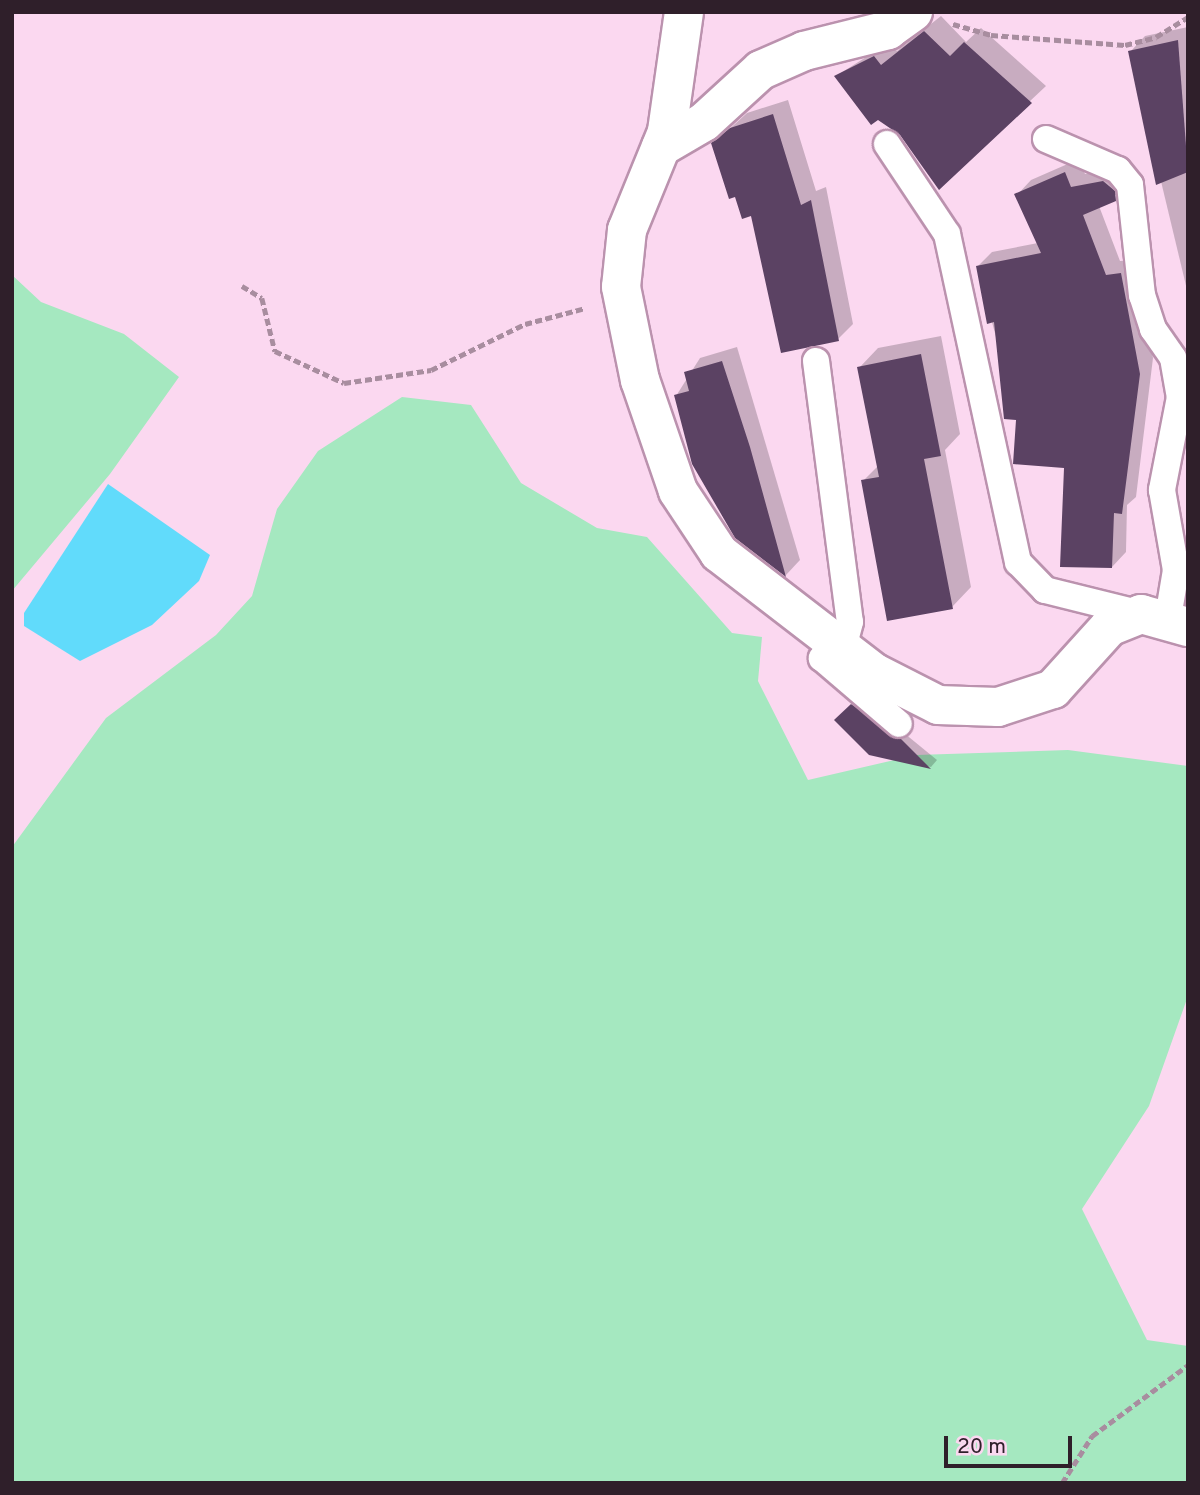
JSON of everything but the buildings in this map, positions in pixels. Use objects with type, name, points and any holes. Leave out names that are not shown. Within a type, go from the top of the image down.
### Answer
[{"type":"street","points":[[684,12],[661,147],[627,230],[623,299],[640,380],[678,491],[719,553],[839,645],[938,705],[998,707],[1053,689],[1109,627],[1165,619]]},
{"type":"street","points":[[661,147],[694,129],[761,70],[804,51],[888,30],[926,15]]},
{"type":"lane","points":[[887,144],[947,234],[1018,562],[1045,590],[1165,619],[1176,570],[1162,490],[1180,397],[1173,358],[1153,329],[1142,295],[1130,185],[1118,170],[1046,139]]},
{"type":"lane","points":[[817,361],[850,622],[839,645],[822,658],[899,724]]},
{"type":"path","points":[[926,15],[991,35],[1125,45],[1156,37],[1188,17]]},
{"type":"path","points":[[243,286],[262,298],[275,351],[344,383],[431,370],[524,324],[623,299]]},
{"type":"path","points":[[1062,1483],[1092,1436],[1188,1364]]},
{"type":"green space","points":[[12,275],[41,302],[124,334],[179,377],[110,474],[12,591]]},
{"type":"green space","points":[[402,397],[471,405],[521,483],[597,528],[647,537],[732,633],[762,637],[758,681],[808,780],[916,755],[1068,750],[1188,766],[1188,996],[1149,1106],[1082,1209],[1147,1340],[1188,1346],[1188,1483],[12,1483],[12,847],[106,718],[216,635],[252,596],[277,509],[318,451]]},
{"type":"water","points":[[108,484],[210,555],[199,581],[152,625],[80,661],[24,626],[24,613]]}]
